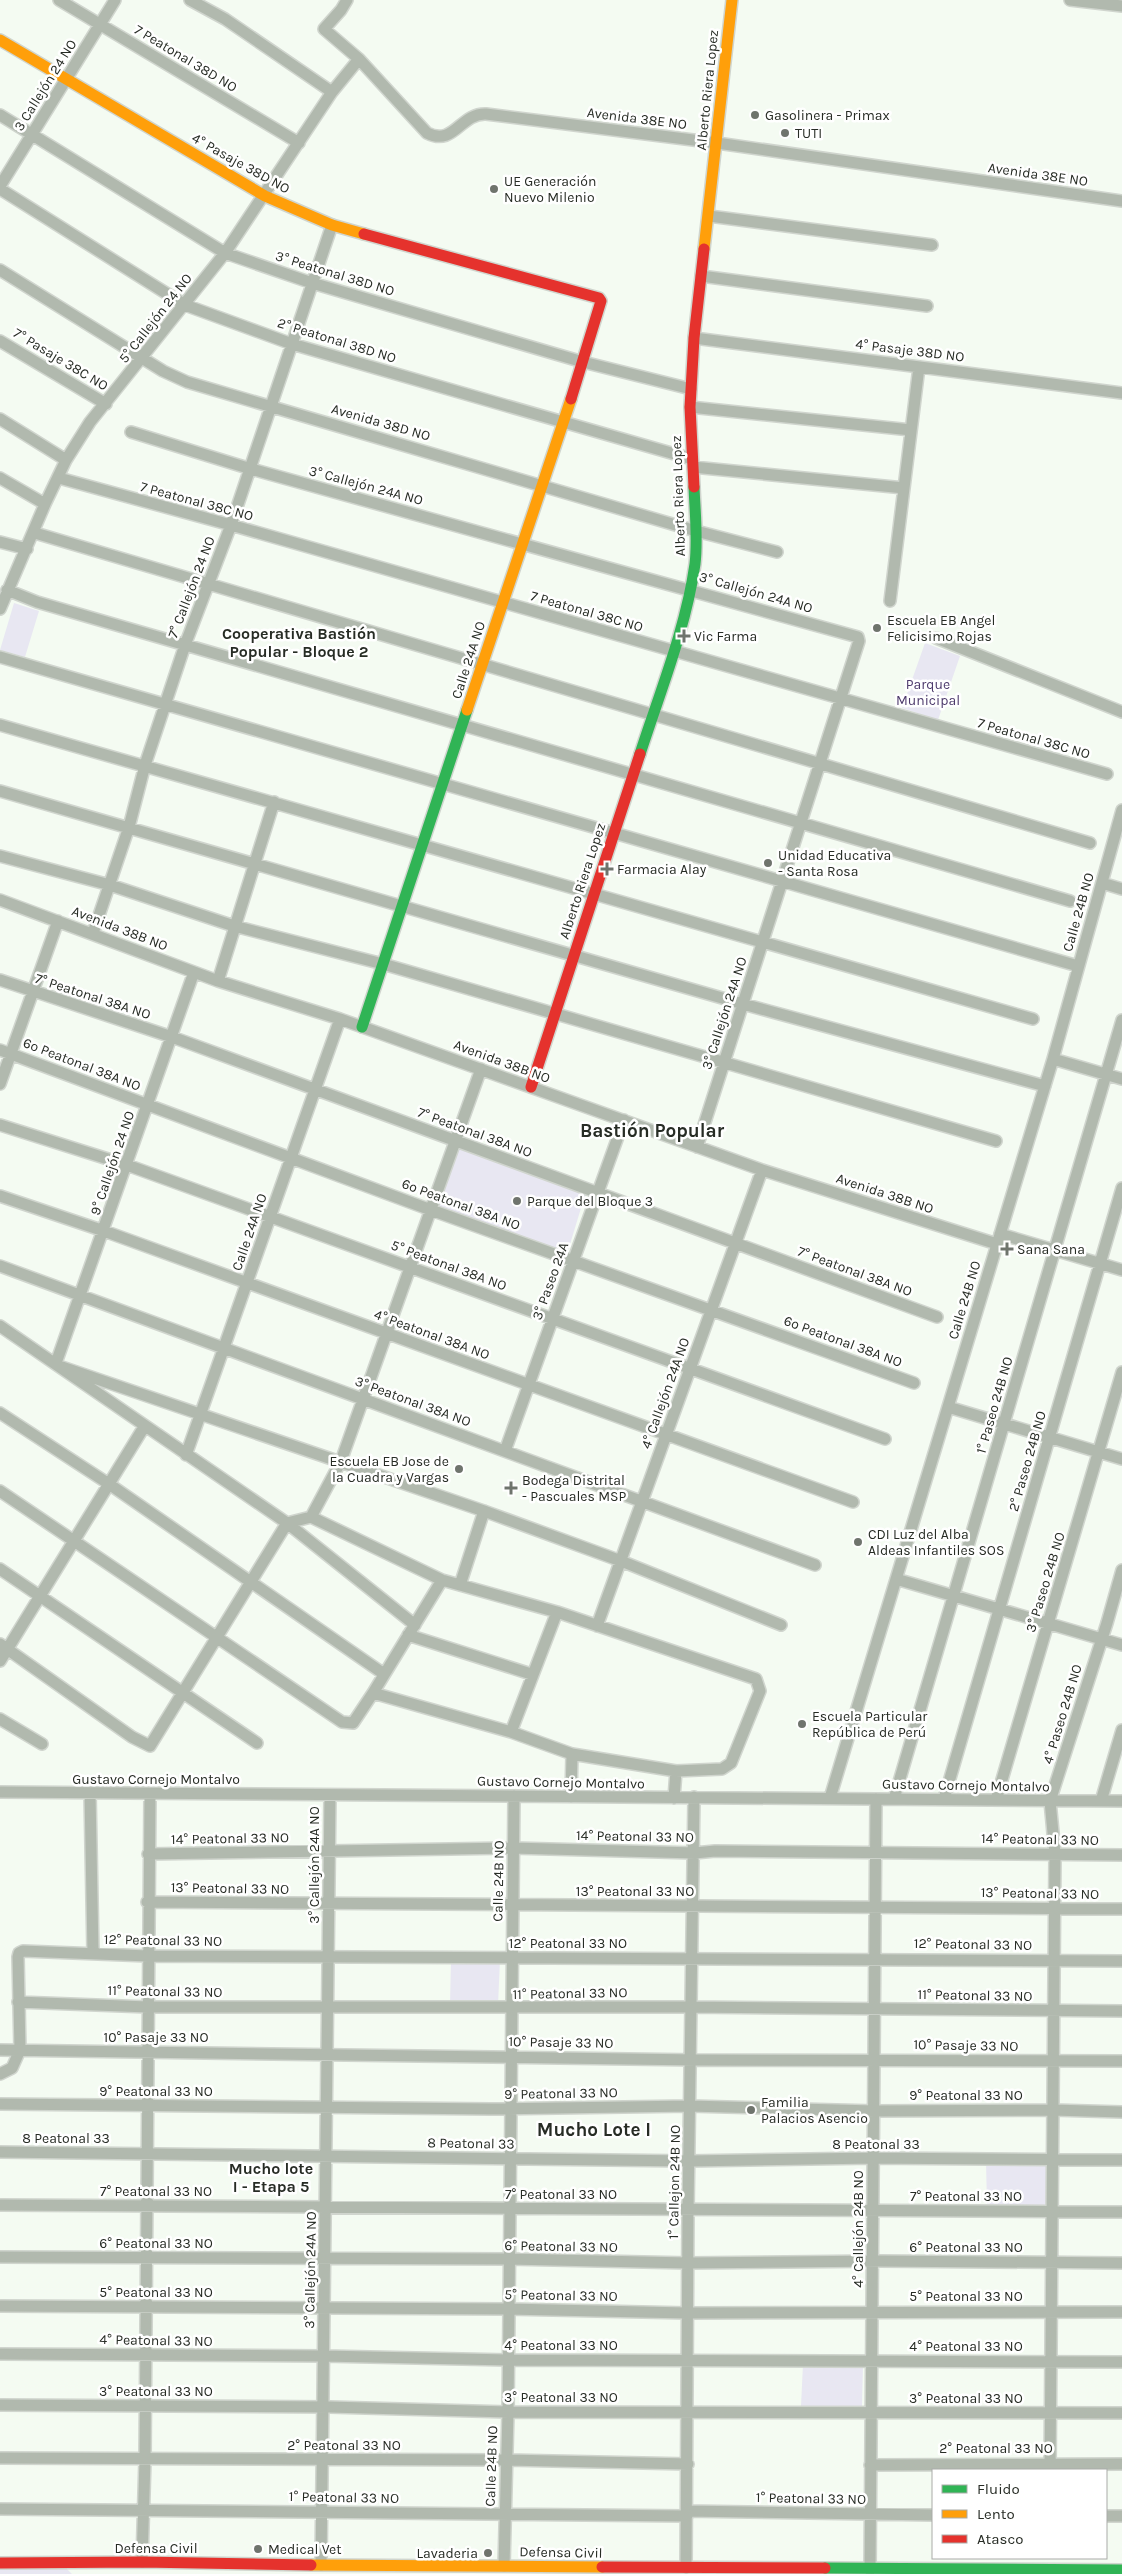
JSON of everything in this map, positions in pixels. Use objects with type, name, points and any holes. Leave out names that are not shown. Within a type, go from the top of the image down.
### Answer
[{"type":"street","name":"7 Peatonal 38D NO","points":[[59,0],[299,143]]},
{"type":"street","name":"3 Callejón 24 NO","points":[[0,187],[115,0]]},
{"type":"street","name":"Avenida 38E NO","points":[[347,0],[341,10],[324,29],[359,59],[427,133],[437,138],[447,136],[478,113],[717,143],[1122,202]]},
{"type":"street","name":"Alberto Riera Lopez","points":[[531,1087],[673,652],[690,589],[695,562],[696,531],[690,406],[694,338],[732,0]]},
{"type":"street","points":[[1070,0],[1122,6]]},
{"type":"street","points":[[195,1],[332,92]]},
{"type":"street","name":"4° Pasaje 38D NO","points":[[0,40],[264,196],[332,225],[596,296],[600,301]]},
{"type":"street","name":"5° Callejón 24 NO","points":[[0,609],[66,460],[90,422],[225,253],[332,92],[359,59]]},
{"type":"street","name":"3° Peatonal 38D NO","points":[[0,115],[225,253],[312,283],[582,362],[691,389]]},
{"type":"street","name":"2° Peatonal 38D NO","points":[[0,187],[185,305],[292,344],[563,422],[693,463],[904,488]]},
{"type":"street","points":[[709,216],[932,245]]},
{"type":"street","name":"7° Callejón 24 NO","points":[[93,933],[129,827],[145,766],[185,645],[251,469],[332,225]]},
{"type":"street","name":"Avenida 38D NO","points":[[0,270],[187,382],[542,484],[696,531],[777,552]]},
{"type":"street","points":[[702,276],[927,306]]},
{"type":"street","name":"Calle 24A NO","points":[[362,1027],[563,422],[600,301]]},
{"type":"street","name":"4° Pasaje 38D NO","points":[[694,338],[1122,393]]},
{"type":"street","name":"7° Pasaje 38C NO","points":[[0,341],[106,404]]},
{"type":"street","points":[[890,601],[919,366]]},
{"type":"street","points":[[690,406],[911,430]]},
{"type":"street","points":[[0,419],[66,460]]},
{"type":"street","name":"3° Callejón 24A NO","points":[[131,432],[251,469],[855,635],[859,642],[698,1147]]},
{"type":"street","points":[[0,478],[45,504]]},
{"type":"street","name":"7 Peatonal 38C NO","points":[[59,478],[231,525],[1107,774]]},
{"type":"street","points":[[35,533],[207,585],[1090,842]]},
{"type":"street","points":[[0,542],[27,549]]},
{"type":"street","points":[[7,590],[37,602],[1070,901]]},
{"type":"street","points":[[936,638],[1122,712]]},
{"type":"street","points":[[0,657],[1078,966]]},
{"type":"street","points":[[0,725],[1033,1019]]},
{"type":"street","points":[[0,791],[743,1004],[1044,1086]]},
{"type":"street","points":[[218,981],[274,802]]},
{"type":"street","name":"Calle 24B NO","points":[[830,1798],[1053,1059],[1122,810]]},
{"type":"street","points":[[0,856],[110,885],[234,926],[383,964],[996,1141]]},
{"type":"street","points":[[1102,883],[1122,889]]},
{"type":"street","name":"Avenida 38B NO","points":[[0,900],[218,981],[340,1019],[762,1170],[998,1239],[1056,1251],[1122,1270]]},
{"type":"street","points":[[0,1084],[5,1052],[34,992],[58,921]]},
{"type":"street","name":"9° Callejón 24 NO","points":[[59,1365],[81,1294],[194,972]]},
{"type":"street","name":"7° Peatonal 38A NO","points":[[0,980],[172,1037],[937,1317]]},
{"type":"street","name":"Calle 24A NO","points":[[186,1455],[340,1019]]},
{"type":"street","name":"1° Paseo 24B NO","points":[[894,1799],[1056,1251],[1122,1020]]},
{"type":"street","name":"6º Peatonal 38A NO","points":[[5,1052],[431,1210],[914,1383]]},
{"type":"street","points":[[1053,1059],[1122,1079]]},
{"type":"street","points":[[312,1517],[341,1461],[481,1070]]},
{"type":"street","name":"3° Paseo 24A","points":[[505,1451],[624,1120]]},
{"type":"street","name":"5° Peatonal 38A NO","points":[[0,1125],[127,1165],[885,1439]]},
{"type":"street","name":"4° Callejón 24A NO","points":[[597,1626],[762,1170]]},
{"type":"street","name":"2° Paseo 24B NO","points":[[944,1799],[1122,1188]]},
{"type":"street","name":"4° Peatonal 38A NO","points":[[0,1196],[104,1230],[853,1502]]},
{"type":"street","name":"3° Peatonal 38A NO","points":[[0,1266],[81,1294],[815,1565]]},
{"type":"street","points":[[0,1326],[59,1365],[144,1427],[287,1523],[416,1625]]},
{"type":"street","points":[[59,1365],[484,1511],[621,1561],[781,1625]]},
{"type":"street","name":"3° Paseo 24B NO","points":[[996,1800],[1122,1372]]},
{"type":"street","points":[[948,1407],[1122,1459]]},
{"type":"street","points":[[0,1412],[109,1484],[384,1674]]},
{"type":"street","points":[[0,1661],[4,1646],[40,1596],[144,1427]]},
{"type":"street","points":[[0,1492],[342,1722],[354,1723],[442,1580]]},
{"type":"street","points":[[460,1585],[484,1511]]},
{"type":"street","points":[[4,1646],[132,1737],[150,1746],[287,1523],[312,1517],[442,1580],[557,1612],[756,1678],[760,1691],[728,1766],[676,1771],[572,1754],[511,1732],[373,1693]]},
{"type":"street","points":[[0,1569],[257,1743]]},
{"type":"street","name":"4° Paseo 24B NO","points":[[1050,2466],[1055,1854],[1050,1801],[1122,1570]]},
{"type":"street","points":[[896,1579],[1122,1645]]},
{"type":"street","points":[[511,1732],[531,1674],[557,1612]]},
{"type":"street","points":[[408,1635],[531,1674]]},
{"type":"street","points":[[0,1719],[42,1744]]},
{"type":"street","points":[[1101,1801],[1122,1730]]},
{"type":"street","points":[[571,1797],[572,1754]]},
{"type":"street","points":[[674,1798],[676,1771]]},
{"type":"street","name":"Gustavo Cornejo Montalvo","points":[[0,1792],[1122,1801]]},
{"type":"street","points":[[90,1793],[93,1953]]},
{"type":"street","points":[[147,2574],[142,2562],[145,2510],[148,1854],[150,1794]]},
{"type":"street","name":"3° Callejón 24A NO","points":[[321,2565],[330,1795]]},
{"type":"street","name":"Calle 24B NO","points":[[504,2566],[508,2412],[514,1796]]},
{"type":"street","name":"1° Callejon 24B NO","points":[[686,2568],[688,2514],[687,2361],[691,1907],[695,1853],[694,1797]]},
{"type":"street","name":"4° Callejón 24B NO","points":[[870,2570],[876,1799]]},
{"type":"street","name":"14° Peatonal 33 NO","points":[[148,1854],[514,1848],[695,1853],[714,1851],[876,1851],[1122,1855]]},
{"type":"street","name":"13° Peatonal 33 NO","points":[[148,1902],[330,1905],[1122,1909]]},
{"type":"street","name":"12° Peatonal 33 NO","points":[[18,2002],[18,1957],[19,1953],[23,1951],[148,1956],[1122,1961]]},
{"type":"street","points":[[0,2074],[12,2068],[20,2050],[18,2002]]},
{"type":"street","name":"11° Peatonal 33 NO","points":[[18,2002],[328,2008],[690,2007],[1122,2011]]},
{"type":"street","name":"10° Pasaje 33 NO","points":[[0,2050],[690,2060],[1122,2061]]},
{"type":"street","name":"9° Peatonal 33 NO","points":[[0,2104],[510,2108],[690,2106],[874,2111],[1053,2110],[1122,2112]]},
{"type":"street","name":"8 Peatonal 33","points":[[0,2152],[689,2161],[873,2158],[1122,2160]]},
{"type":"street","name":"7° Peatonal 33 NO","points":[[0,2205],[509,2210],[1122,2212]]},
{"type":"street","name":"6° Peatonal 33 NO","points":[[0,2257],[509,2259],[688,2263],[872,2261],[1122,2262]]},
{"type":"street","name":"5° Peatonal 33 NO","points":[[0,2306],[688,2312],[1122,2312]]},
{"type":"street","name":"4° Peatonal 33 NO","points":[[0,2354],[324,2356],[508,2360],[1122,2362]]},
{"type":"street","name":"3° Peatonal 33 NO","points":[[0,2405],[323,2407],[508,2412],[1122,2413]]},
{"type":"street","name":"2° Peatonal 33 NO","points":[[0,2458],[506,2460],[688,2464]]},
{"type":"street","name":"2° Peatonal 33 NO","points":[[870,2464],[1050,2466],[1122,2464]]},
{"type":"street","name":"1° Peatonal 33 NO","points":[[0,2509],[504,2514],[932,2515]]},
{"type":"street","points":[[1107,2516],[1122,2516]]},
{"type":"street","name":"Defensa Civil","points":[[0,2563],[84,2569],[142,2562],[870,2570],[1050,2563],[1122,2570]]},
{"type":"green space","points":[[14,603],[39,611],[25,657],[0,650]]},
{"type":"green space","name":"Parque Municipal","points":[[925,643],[960,656],[938,720],[902,708]]},
{"type":"green space","points":[[459,1147],[585,1195],[567,1254],[437,1207]]},
{"type":"green space","points":[[451,1960],[500,1960],[498,2005],[450,2004]]},
{"type":"green space","points":[[986,2162],[1047,2162],[1046,2205],[987,2206]]},
{"type":"green space","points":[[803,2364],[863,2365],[862,2406],[801,2406]]},
{"type":"green space","points":[[0,2567],[65,2567],[72,2574],[0,2574]]},
{"type":"traffic: fast","points":[[640,754],[672,660],[691,588],[696,545],[694,487]]},
{"type":"traffic: fast","points":[[362,1027],[467,710]]},
{"type":"traffic: fast","points":[[825,2568],[1122,2570]]},
{"type":"traffic: slow","points":[[704,249],[732,0]]},
{"type":"traffic: slow","points":[[0,40],[265,196],[332,225],[364,234]]},
{"type":"traffic: slow","points":[[467,710],[571,399]]},
{"type":"traffic: slow","points":[[311,2565],[602,2567]]},
{"type":"traffic: jam","points":[[364,234],[599,298],[601,301],[571,399]]},
{"type":"traffic: jam","points":[[694,487],[690,407],[694,338],[704,249]]},
{"type":"traffic: jam","points":[[531,1087],[640,754]]},
{"type":"traffic: jam","points":[[0,2563],[142,2562],[311,2565]]},
{"type":"traffic: jam","points":[[602,2567],[825,2568]]},
{"type":"place","name":"Gasolinera - Primax","points":[[755,115]]},
{"type":"place","name":"TUTI","points":[[785,133]]},
{"type":"place","name":"UE Generación Nuevo Milenio","points":[[494,189]]},
{"type":"place","name":"Escuela EB Angel Felicisimo Rojas","points":[[877,628]]},
{"type":"place","name":"Vic Farma","points":[[684,636]]},
{"type":"place","name":"Unidad Educativa - Santa Rosa","points":[[768,863]]},
{"type":"place","name":"Farmacia Alay","points":[[607,869]]},
{"type":"place","name":"Parque del Bloque 3","points":[[517,1201]]},
{"type":"place","name":"Sana Sana","points":[[1007,1249]]},
{"type":"place","name":"Escuela EB Jose de la Cuadra y Vargas","points":[[459,1469]]},
{"type":"place","name":"Bodega Distrital - Pascuales MSP","points":[[511,1488]]},
{"type":"place","name":"CDI Luz del Alba Aldeas Infantiles SOS","points":[[858,1542]]},
{"type":"place","name":"Escuela Particular República de Perú","points":[[802,1724]]},
{"type":"place","name":"Familia Palacios Asencio","points":[[751,2110]]},
{"type":"place","name":"Medical Vet","points":[[258,2549]]},
{"type":"place","name":"Lavaderia","points":[[488,2553]]},
{"type":"district","name":"Cooperativa Bastión Popular - Bloque 2","points":[[299,642]]},
{"type":"district","name":"Bastión Popular","points":[[652,1130]]},
{"type":"district","name":"Mucho Lote I","points":[[594,2129]]},
{"type":"district","name":"Mucho lote I - Etapa 5","points":[[271,2177]]}]
